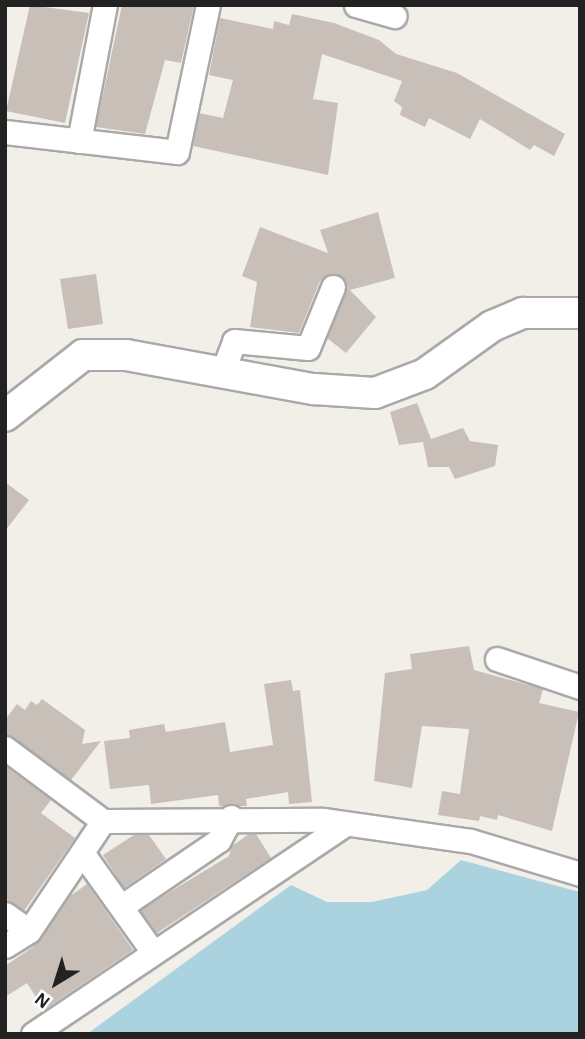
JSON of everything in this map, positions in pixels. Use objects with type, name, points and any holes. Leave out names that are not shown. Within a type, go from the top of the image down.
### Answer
[{"type":"street","points":[[79,141],[105,5]]},
{"type":"street","points":[[5,132],[177,152],[208,5]]},
{"type":"street","points":[[356,5],[394,16]]},
{"type":"street","points":[[222,373],[234,341],[308,348],[333,287]]},
{"type":"street","points":[[5,416],[83,355],[126,355],[314,389],[375,393],[425,373],[492,326],[523,313],[580,313]]},
{"type":"street","points":[[497,659],[580,687]]},
{"type":"street","points":[[5,748],[103,821],[231,817],[346,824],[471,841],[580,874]]},
{"type":"street","points":[[122,906],[219,840],[231,817]]},
{"type":"street","points":[[5,946],[29,931],[103,821]]},
{"type":"street","points":[[33,1034],[346,824]]},
{"type":"street","points":[[83,854],[153,952]]},
{"type":"street","points":[[5,914],[29,931]]},
{"type":"water","points":[[461,860],[580,892],[580,1034],[87,1034],[291,885],[327,902],[372,902],[427,890]]},
{"type":"building","points":[[30,5],[89,13],[65,123],[6,111]]},
{"type":"building","points":[[122,5],[194,5],[181,63],[165,60],[145,134],[96,127]]},
{"type":"building","points":[[292,14],[334,23],[379,40],[396,54],[457,73],[565,134],[554,156],[534,145],[530,150],[480,119],[470,139],[429,118],[425,127],[400,115],[402,107],[394,101],[402,81],[322,54],[313,99],[338,103],[328,175],[193,146],[199,113],[223,118],[233,80],[209,75],[220,18],[273,29],[274,21],[289,25]]},
{"type":"building","points":[[378,212],[395,278],[350,290],[376,317],[346,353],[327,338],[346,292],[338,274],[320,281],[299,333],[250,327],[257,282],[242,276],[260,227],[328,253],[320,230]]},
{"type":"building","points":[[96,274],[103,324],[68,329],[60,279]]},
{"type":"building","points":[[417,403],[431,439],[463,428],[470,441],[498,445],[495,466],[455,479],[449,467],[428,467],[423,442],[399,445],[390,412]]},
{"type":"building","points":[[5,482],[29,500],[5,531]]},
{"type":"building","points":[[469,646],[474,670],[543,689],[539,703],[579,712],[552,831],[498,815],[497,820],[480,816],[479,821],[438,815],[442,791],[460,794],[469,729],[422,726],[412,788],[374,781],[385,673],[412,669],[410,654]]},
{"type":"building","points":[[291,680],[293,691],[300,690],[312,802],[289,804],[288,792],[246,799],[247,806],[219,806],[218,795],[151,804],[149,785],[110,789],[104,741],[130,738],[129,730],[164,724],[166,732],[225,722],[230,752],[273,745],[264,684]]},
{"type":"building","points":[[42,699],[85,730],[82,744],[101,741],[71,780],[5,734],[5,720],[17,704],[25,710],[31,701],[37,705]]},
{"type":"building","points":[[5,766],[51,800],[41,813],[75,838],[24,911],[5,899]]},
{"type":"building","points":[[249,834],[256,834],[271,858],[157,933],[140,910],[229,856],[232,846]]},
{"type":"building","points":[[134,835],[149,835],[166,859],[124,888],[103,855]]},
{"type":"building","points":[[87,884],[133,950],[44,1010],[27,983],[5,997],[5,966],[33,947],[69,897]]}]
